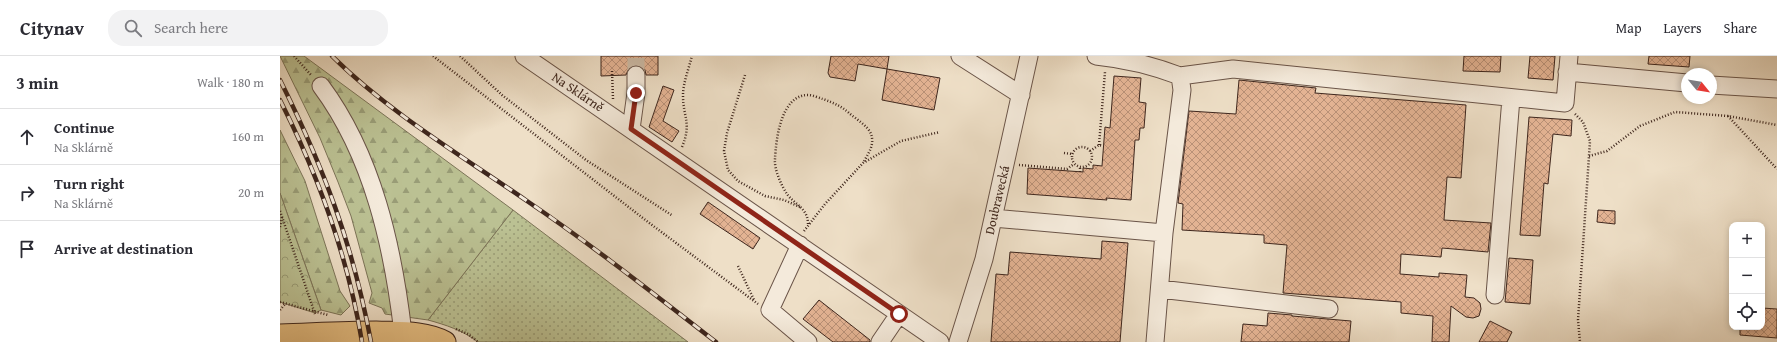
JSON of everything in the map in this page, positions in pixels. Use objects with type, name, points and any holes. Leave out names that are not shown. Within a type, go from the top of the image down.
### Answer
[{"type":"main road","points":[[280,335],[346,332],[403,333],[426,335],[445,342]]},
{"type":"street","name":"Na Sklárně","points":[[524,56],[940,342]]},
{"type":"street","points":[[960,56],[1021,95]]},
{"type":"street","name":"Doubravecká","points":[[958,342],[984,259],[1029,56]]},
{"type":"street","points":[[1102,57],[1166,70],[1180,76],[1233,69],[1565,103],[1568,64],[1681,82]]},
{"type":"street","points":[[631,129],[636,93],[636,75]]},
{"type":"street","points":[[1155,342],[1164,234],[1182,90],[1180,76]]},
{"type":"street","points":[[1717,85],[1777,89]]},
{"type":"street","points":[[321,86],[331,100],[346,127],[364,165],[379,207],[398,292],[403,333]]},
{"type":"street","points":[[1494,295],[1510,98]]},
{"type":"street","points":[[993,218],[1164,234]]},
{"type":"street","points":[[798,243],[770,310],[808,342]]},
{"type":"street","points":[[1160,289],[1329,308]]},
{"type":"street","points":[[880,342],[899,314]]},
{"type":"path","points":[[294,56],[321,86]]},
{"type":"path","points":[[432,56],[648,222],[756,302],[770,310]]},
{"type":"path","points":[[460,56],[502,95],[586,160],[673,216]]},
{"type":"path","points":[[676,161],[687,135],[688,125],[683,94],[692,56]]},
{"type":"path","points":[[1099,145],[1102,57]]},
{"type":"path","points":[[612,71],[612,92]]},
{"type":"path","points":[[746,75],[727,133],[724,151],[728,170],[738,181],[765,196],[784,200],[803,208]]},
{"type":"path","points":[[798,243],[808,224],[863,163],[872,147],[871,134],[861,123],[839,105],[808,95],[793,100],[783,115],[775,161],[779,177],[787,194],[803,208],[808,217],[808,224]]},
{"type":"path","points":[[1565,103],[1583,122],[1590,141],[1578,320],[1580,342]]},
{"type":"path","points":[[1589,156],[1607,151],[1640,126],[1675,112],[1728,116],[1777,125]]},
{"type":"path","points":[[1728,116],[1777,169]]},
{"type":"path","points":[[863,163],[901,141],[940,132]]},
{"type":"path","points":[[1090,151],[1099,145],[1103,146]]},
{"type":"path","points":[[1074,164],[1072,154],[1076,148],[1082,146],[1090,151],[1092,157],[1089,163],[1080,167]]},
{"type":"path","points":[[1064,153],[1072,154]]},
{"type":"path","points":[[1015,164],[1067,169],[1074,164]]},
{"type":"path","points":[[1074,164],[1080,167]]},
{"type":"path","points":[[1080,167],[1080,172]]},
{"type":"path","points":[[280,211],[315,313],[280,302]]},
{"type":"path","points":[[280,227],[282,217]]},
{"type":"path","points":[[738,266],[756,302]]},
{"type":"path","points":[[280,310],[285,304]]},
{"type":"green space","points":[[280,56],[304,56],[513,210],[428,320],[385,314],[382,308],[369,303],[372,293],[351,216],[320,138]]},
{"type":"green space","points":[[280,130],[305,181],[340,291],[350,306],[341,315],[321,310],[280,193]]},
{"type":"green space","points":[[280,193],[321,310],[315,313],[280,302]]},
{"type":"green space","points":[[513,210],[688,342],[478,342],[454,328],[428,320]]},
{"type":"building","points":[[601,56],[658,56],[658,75],[646,75],[645,70],[636,65],[628,70],[626,75],[601,76]]},
{"type":"building","points":[[831,56],[889,56],[887,69],[858,64],[855,81],[830,77],[828,73]]},
{"type":"building","points":[[1464,56],[1501,56],[1500,72],[1463,71]]},
{"type":"building","points":[[1530,56],[1555,56],[1553,80],[1528,78]]},
{"type":"building","points":[[1649,56],[1690,56],[1689,67],[1648,64]]},
{"type":"building","points":[[887,69],[940,78],[934,110],[882,100]]},
{"type":"building","points":[[1114,76],[1141,78],[1139,102],[1146,103],[1144,128],[1140,128],[1139,140],[1135,140],[1131,200],[1106,198],[1107,200],[1027,194],[1028,168],[1083,172],[1083,168],[1093,169],[1093,165],[1102,166],[1105,127],[1110,128]]},
{"type":"building","points":[[1239,80],[1316,88],[1315,93],[1466,105],[1461,178],[1447,177],[1444,220],[1491,223],[1488,252],[1442,248],[1441,257],[1401,254],[1400,274],[1439,277],[1439,273],[1467,275],[1465,297],[1474,298],[1480,303],[1481,309],[1479,316],[1473,318],[1466,317],[1451,306],[1449,342],[1432,342],[1433,316],[1401,313],[1401,302],[1283,293],[1287,245],[1264,243],[1264,235],[1182,230],[1183,204],[1178,203],[1189,111],[1236,114]]},
{"type":"building","points":[[663,86],[674,90],[663,121],[679,131],[672,142],[649,127]]},
{"type":"building","points":[[1529,117],[1572,120],[1571,136],[1553,134],[1548,184],[1544,183],[1540,236],[1520,235]]},
{"type":"building","points":[[708,202],[760,238],[753,249],[700,214]]},
{"type":"building","points":[[1598,210],[1615,211],[1615,224],[1597,222]]},
{"type":"building","points":[[1102,241],[1128,243],[1120,342],[991,342],[996,274],[1008,275],[1010,252],[1101,259]]},
{"type":"building","points":[[1509,258],[1533,260],[1530,304],[1505,302]]},
{"type":"building","points":[[819,300],[870,340],[870,342],[833,342],[803,319]]},
{"type":"building","points":[[1765,308],[1777,309],[1777,338],[1740,335],[1740,330],[1765,330]]},
{"type":"building","points":[[1268,313],[1351,321],[1349,342],[1241,342],[1243,324],[1267,326]]},
{"type":"building","points":[[1490,321],[1512,332],[1507,342],[1479,342]]},
{"type":"tunnel","points":[[636,56],[636,75]]},
{"type":"railway","points":[[332,56],[377,96],[401,114],[575,235],[716,342]]},
{"type":"railway","points":[[280,80],[310,144],[335,208],[355,273],[371,342]]},
{"type":"railway","points":[[280,100],[307,158],[330,218],[349,279],[362,342]]},
{"type":"route","points":[[636,93],[634,120],[631,129],[899,314]]}]
